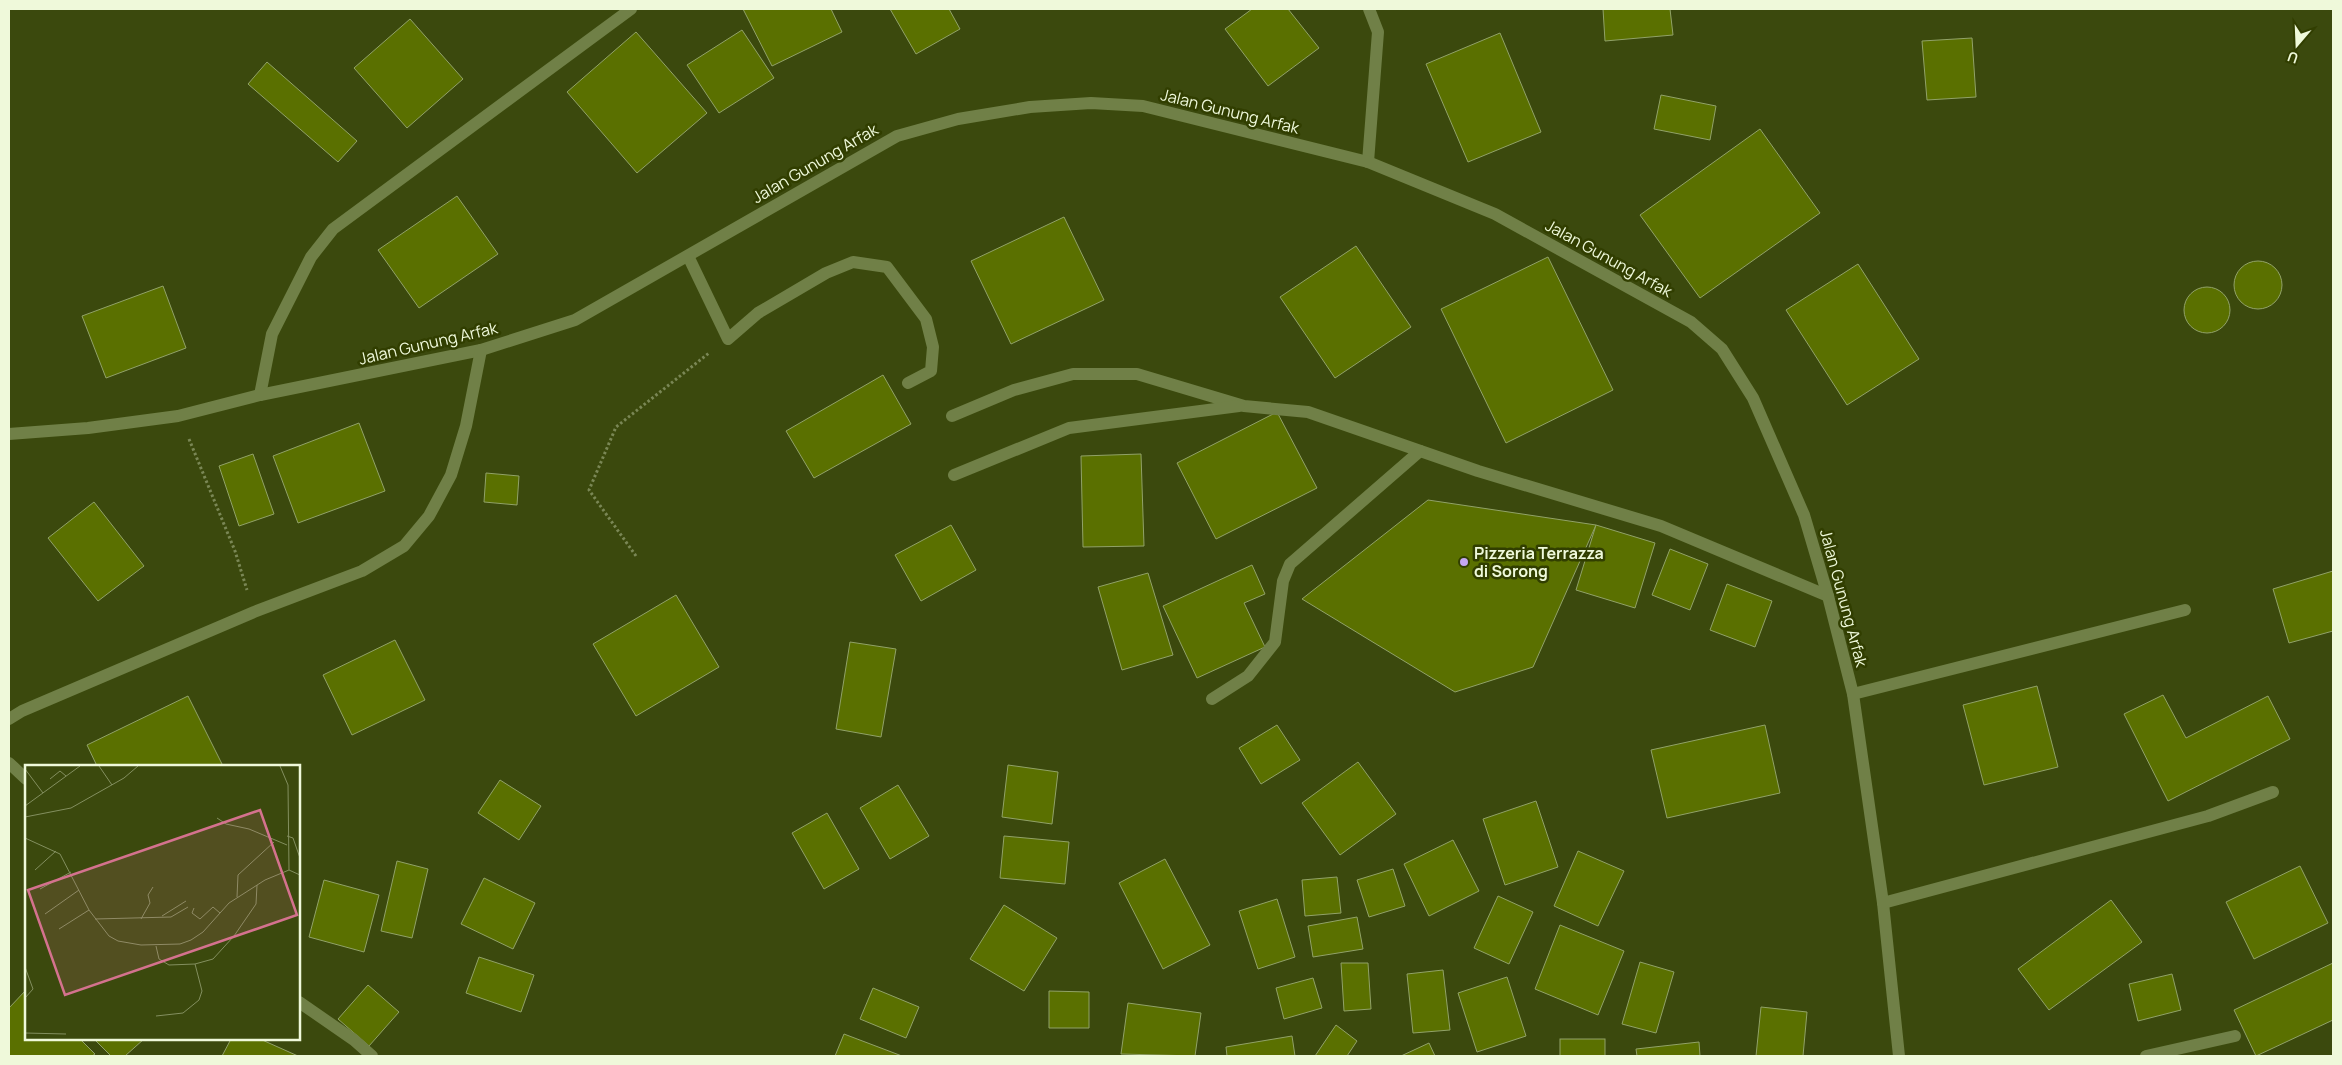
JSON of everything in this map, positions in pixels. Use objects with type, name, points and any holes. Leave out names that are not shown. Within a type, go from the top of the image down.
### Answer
[{"type":"street","points":[[260,395],[272,334],[311,257],[333,229],[631,9]]},
{"type":"street","points":[[1368,162],[1378,32],[1369,9]]},
{"type":"street","name":"Jalan Gunung Arfak","points":[[9,434],[88,428],[178,416],[260,395],[481,350],[575,320],[897,136],[958,119],[1030,107],[1092,103],[1143,106],[1368,162],[1494,214],[1692,322],[1722,349],[1753,398],[1804,515],[1828,596],[1853,694],[1884,903],[1899,1056]]},
{"type":"street","points":[[688,256],[728,339],[758,313],[826,273],[853,262],[887,267],[926,319],[933,347],[930,371],[908,383]]},
{"type":"street","points":[[9,719],[22,711],[254,612],[362,571],[404,546],[429,516],[451,475],[466,426],[481,350]]},
{"type":"street","points":[[952,416],[1014,390],[1073,374],[1137,374],[1244,406],[1308,412],[1420,452],[1661,526],[1828,596]]},
{"type":"street","points":[[954,475],[1069,428],[1244,406]]},
{"type":"street","points":[[1212,699],[1248,676],[1275,642],[1283,581],[1290,564],[1420,452]]},
{"type":"street","points":[[1853,694],[2185,610]]},
{"type":"street","points":[[9,764],[25,777]]},
{"type":"street","points":[[1884,903],[2208,816],[2273,792]]},
{"type":"street","points":[[300,1003],[354,1040],[372,1056]]},
{"type":"street","points":[[2146,1056],[2235,1036]]},
{"type":"path","points":[[636,556],[589,490],[616,427],[728,339]]},
{"type":"path","points":[[178,416],[200,464],[235,551],[254,612]]},
{"type":"building","points":[[743,9],[831,9],[842,32],[772,66]]},
{"type":"building","points":[[890,9],[949,9],[960,29],[916,54]]},
{"type":"building","points":[[1252,9],[1288,9],[1319,48],[1268,86],[1225,29]]},
{"type":"building","points":[[1603,9],[1670,9],[1673,35],[1605,41]]},
{"type":"building","points":[[410,19],[463,79],[407,128],[354,68]]},
{"type":"building","points":[[742,30],[774,78],[719,113],[687,65]]},
{"type":"building","points":[[636,32],[707,113],[637,173],[567,92]]},
{"type":"building","points":[[1500,33],[1541,132],[1468,162],[1426,64]]},
{"type":"building","points":[[1972,38],[1976,97],[1927,100],[1922,41]]},
{"type":"building","points":[[267,62],[357,141],[338,162],[248,84]]},
{"type":"building","points":[[1661,95],[1716,106],[1710,140],[1654,129]]},
{"type":"building","points":[[1760,129],[1820,213],[1700,298],[1640,215]]},
{"type":"building","points":[[457,196],[498,254],[419,308],[378,250]]},
{"type":"building","points":[[1064,217],[1104,300],[1011,344],[971,261]]},
{"type":"building","points":[[1356,246],[1411,327],[1335,378],[1280,297]]},
{"type":"building","points":[[1548,257],[1613,390],[1506,443],[1441,309]]},
{"type":"building","points":[[2253,261],[2263,261],[2272,265],[2278,271],[2282,285],[2278,299],[2272,305],[2263,309],[2253,309],[2244,305],[2238,299],[2234,290],[2234,280],[2238,271],[2244,265]]},
{"type":"building","points":[[1858,264],[1919,359],[1847,405],[1786,310]]},
{"type":"building","points":[[163,286],[186,348],[106,378],[82,316]]},
{"type":"building","points":[[2207,287],[2220,291],[2226,297],[2230,310],[2226,323],[2220,329],[2207,333],[2194,329],[2188,323],[2184,310],[2188,297],[2194,291]]},
{"type":"building","points":[[883,375],[911,424],[814,478],[786,431]]},
{"type":"building","points":[[1277,412],[1317,488],[1216,539],[1177,463]]},
{"type":"building","points":[[359,423],[385,491],[298,523],[273,456]]},
{"type":"building","points":[[253,454],[274,514],[239,526],[219,466]]},
{"type":"building","points":[[1141,454],[1144,546],[1083,547],[1081,456]]},
{"type":"building","points":[[486,473],[519,476],[517,505],[484,502]]},
{"type":"building","name":"Pizzeria Terrazza di Sorong","points":[[1428,500],[1596,525],[1533,667],[1455,692],[1302,599]]},
{"type":"building","points":[[94,502],[144,566],[98,601],[48,538]]},
{"type":"building","points":[[951,525],[976,570],[921,601],[895,555]]},
{"type":"building","points":[[1596,525],[1655,543],[1635,608],[1576,590]]},
{"type":"building","points":[[1670,549],[1708,564],[1690,610],[1652,595]]},
{"type":"building","points":[[1252,565],[1265,594],[1244,603],[1265,647],[1197,678],[1163,606]]},
{"type":"building","points":[[2333,571],[2333,631],[2289,643],[2273,589]]},
{"type":"building","points":[[1148,573],[1173,655],[1122,670],[1098,587]]},
{"type":"building","points":[[1727,584],[1772,601],[1755,647],[1710,630]]},
{"type":"building","points":[[676,595],[719,667],[636,716],[593,644]]},
{"type":"building","points":[[395,640],[425,700],[352,735],[323,675]]},
{"type":"building","points":[[850,642],[896,649],[881,737],[836,729]]},
{"type":"building","points":[[2037,686],[2058,767],[1984,785],[1963,705]]},
{"type":"building","points":[[2163,695],[2186,738],[2268,696],[2290,739],[2168,801],[2124,714]]},
{"type":"building","points":[[188,696],[222,765],[97,765],[87,745]]},
{"type":"building","points":[[1277,725],[1300,760],[1261,784],[1239,748]]},
{"type":"building","points":[[1765,725],[1780,793],[1667,818],[1651,750]]},
{"type":"building","points":[[1358,762],[1396,814],[1340,855],[1302,803]]},
{"type":"building","points":[[1008,765],[1058,772],[1052,824],[1002,817]]},
{"type":"building","points":[[500,780],[541,806],[519,840],[478,813]]},
{"type":"building","points":[[898,785],[929,836],[890,859],[860,808]]},
{"type":"building","points":[[1536,801],[1558,867],[1505,885],[1483,819]]},
{"type":"building","points":[[827,813],[859,869],[824,889],[792,833]]},
{"type":"building","points":[[1004,836],[1069,842],[1065,884],[1000,878]]},
{"type":"building","points":[[1453,840],[1479,891],[1429,916],[1404,864]]},
{"type":"building","points":[[1578,851],[1624,871],[1598,926],[1554,906]]},
{"type":"building","points":[[1165,859],[1210,945],[1163,969],[1119,883]]},
{"type":"building","points":[[397,861],[428,869],[412,938],[381,931]]},
{"type":"building","points":[[2300,866],[2328,923],[2254,959],[2226,902]]},
{"type":"building","points":[[1393,869],[1405,906],[1369,917],[1357,880]]},
{"type":"building","points":[[1337,877],[1341,913],[1305,916],[1302,880]]},
{"type":"building","points":[[484,878],[535,903],[513,949],[461,924]]},
{"type":"building","points":[[324,880],[379,895],[364,952],[309,937]]},
{"type":"building","points":[[1498,896],[1533,912],[1509,964],[1474,948]]},
{"type":"building","points":[[1277,899],[1295,957],[1258,969],[1239,911]]},
{"type":"building","points":[[2111,900],[2142,942],[2049,1010],[2018,969]]},
{"type":"building","points":[[1004,905],[1057,938],[1024,991],[970,959]]},
{"type":"building","points":[[1357,917],[1363,949],[1313,957],[1308,926]]},
{"type":"building","points":[[1560,925],[1624,951],[1598,1015],[1535,989]]},
{"type":"building","points":[[479,957],[534,975],[521,1012],[466,993]]},
{"type":"building","points":[[1640,962],[1674,972],[1656,1033],[1622,1024]]},
{"type":"building","points":[[1341,963],[1368,963],[1371,1009],[1344,1011]]},
{"type":"building","points":[[2333,963],[2333,1020],[2256,1056],[2234,1010]]},
{"type":"building","points":[[1443,970],[1450,1030],[1413,1033],[1407,974]]},
{"type":"building","points":[[2172,974],[2181,1010],[2138,1021],[2129,984]]},
{"type":"building","points":[[1507,977],[1526,1036],[1477,1052],[1458,993]]},
{"type":"building","points":[[1313,978],[1322,1008],[1284,1019],[1276,988]]},
{"type":"building","points":[[368,985],[399,1012],[369,1046],[338,1019]]},
{"type":"building","points":[[873,988],[919,1007],[906,1038],[860,1019]]},
{"type":"building","points":[[25,991],[25,1040],[81,1040],[95,1054],[92,1056],[9,1056],[9,1008]]},
{"type":"building","points":[[1049,991],[1089,992],[1089,1028],[1049,1028]]},
{"type":"building","points":[[1128,1003],[1201,1013],[1195,1056],[1121,1054]]},
{"type":"building","points":[[1761,1007],[1807,1012],[1803,1056],[1756,1056]]},
{"type":"building","points":[[1336,1025],[1357,1041],[1347,1056],[1315,1056]]},
{"type":"building","points":[[844,1034],[902,1056],[835,1056]]},
{"type":"building","points":[[1292,1036],[1295,1056],[1227,1056],[1226,1047]]},
{"type":"building","points":[[1560,1039],[1605,1039],[1605,1056],[1560,1056]]},
{"type":"building","points":[[95,1040],[143,1040],[125,1056],[111,1056]]},
{"type":"building","points":[[230,1040],[262,1040],[298,1056],[222,1056]]},
{"type":"building","points":[[1699,1042],[1700,1056],[1637,1056],[1636,1049]]},
{"type":"building","points":[[1429,1043],[1435,1056],[1401,1056]]},
{"type":"place","name":"Pizzeria Terrazza di Sorong","points":[[1464,562]]}]
